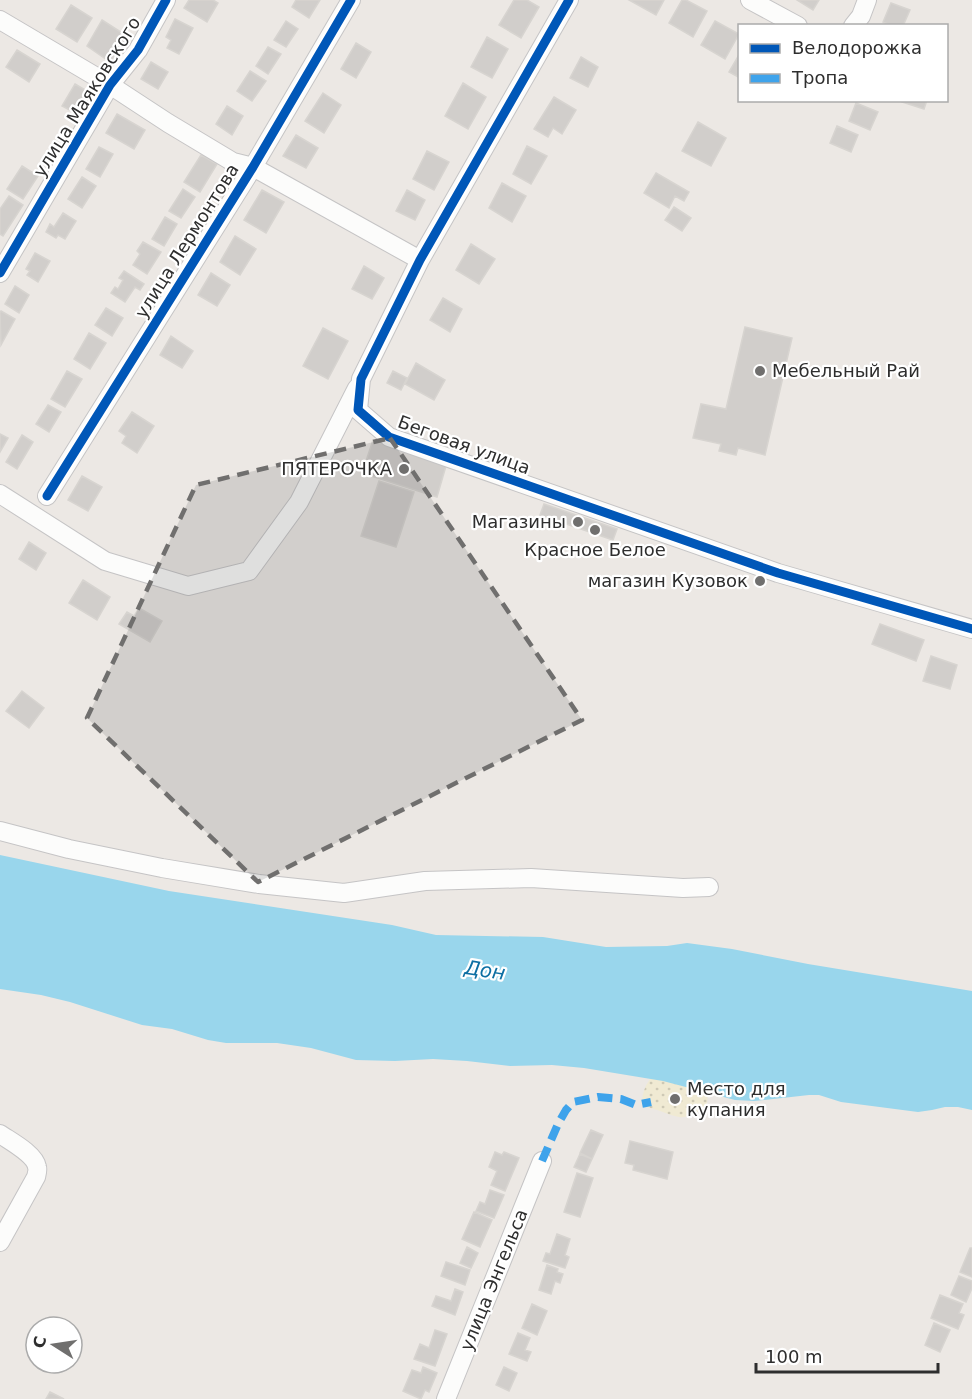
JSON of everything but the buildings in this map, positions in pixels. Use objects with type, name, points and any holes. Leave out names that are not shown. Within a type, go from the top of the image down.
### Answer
[{"type":"street","name":"улица Маяковского","points":[[0,273],[110,85],[138,50],[166,0]]},
{"type":"street","name":"улица Лермонтова","points":[[47,496],[253,167],[351,0]]},
{"type":"street","name":"Беговая улица","points":[[569,0],[420,260],[362,379],[358,410],[389,437],[778,573],[972,629]]},
{"type":"street","points":[[750,0],[794,24]]},
{"type":"street","points":[[855,24],[861,16],[867,0]]},
{"type":"street","points":[[0,20],[233,162],[253,167],[420,260]]},
{"type":"street","points":[[0,494],[105,561],[188,586],[249,570],[299,502],[362,379]]},
{"type":"street","points":[[0,831],[69,849],[162,868],[259,884],[344,893],[425,881],[531,878],[683,888],[709,887]]},
{"type":"street","points":[[0,1134],[30,1155],[38,1168],[36,1177],[0,1242]]},
{"type":"street","name":"улица Энгельса","points":[[446,1399],[542,1161]]},
{"type":"highlighted area","points":[[390,438],[582,720],[258,882],[87,718],[196,485]]},
{"type":"sand","name":"Место для купания","points":[[653,1076],[705,1088],[707,1101],[705,1107],[683,1117],[646,1107],[642,1101],[643,1094]]},
{"type":"water","name":"Дон","points":[[0,855],[169,891],[392,925],[436,935],[543,937],[606,947],[667,946],[687,943],[972,991],[972,1110],[945,1107],[918,1112],[841,1102],[819,1095],[754,1101],[735,1100],[663,1081],[552,1065],[510,1066],[433,1059],[356,1060],[311,1048],[277,1043],[226,1043],[208,1040],[172,1029],[142,1025],[70,1002],[0,989]]},
{"type":"marked path","points":[[542,1161],[558,1124],[573,1102],[598,1097],[621,1099],[636,1105],[651,1102]]},
{"type":"cycle path","points":[[0,273],[110,85],[138,50],[166,0]]},
{"type":"cycle path","points":[[47,496],[253,167],[351,0]]},
{"type":"cycle path","points":[[569,0],[420,260],[361,379],[358,410],[389,437],[778,573],[972,629]]},
{"type":"place","name":"Мебельный Рай","points":[[760,371]]},
{"type":"place","name":"ПЯТЕРОЧКА","points":[[404,469]]},
{"type":"place","name":"Магазины","points":[[578,522]]},
{"type":"place","name":"Красное Белое","points":[[595,530]]},
{"type":"place","name":"магазин Кузовок","points":[[760,581]]},
{"type":"place","name":"Место для купания","points":[[675,1099]]}]
